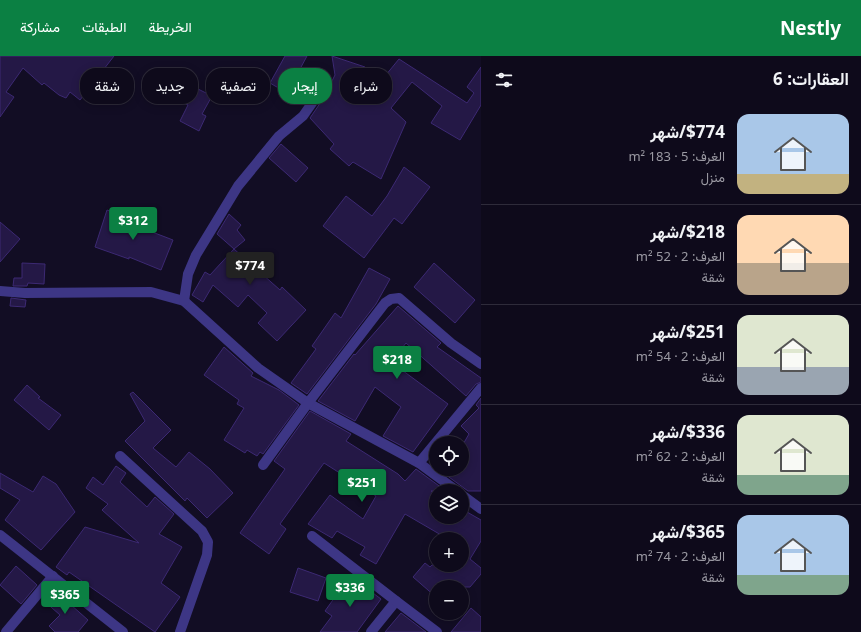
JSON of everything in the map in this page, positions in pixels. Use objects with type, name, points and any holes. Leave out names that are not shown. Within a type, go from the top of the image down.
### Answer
[{"type":"street","points":[[184,301],[188,274],[196,255],[238,186],[278,136],[302,116],[311,104]]},
{"type":"street","points":[[0,291],[25,293],[151,292],[184,301],[258,368],[308,403],[419,463],[448,484]]},
{"type":"street","points":[[263,465],[308,403],[385,303],[391,299],[399,298],[451,343],[481,364]]},
{"type":"street","points":[[419,463],[481,388]]},
{"type":"street","points":[[120,456],[202,531],[208,542],[207,555],[180,632]]},
{"type":"street","points":[[469,500],[481,509]]},
{"type":"street","points":[[0,535],[123,632]]},
{"type":"street","points":[[312,536],[437,632]]},
{"type":"street","points":[[6,632],[53,576]]},
{"type":"street","points":[[371,632],[396,601]]},
{"type":"building","points":[[0,56],[114,56],[105,68],[80,68],[80,100],[70,92],[66,98],[59,95],[44,83],[42,85],[23,68],[6,92],[14,97],[0,117]]},
{"type":"building","points":[[285,56],[307,56],[301,68],[278,68]]},
{"type":"building","points":[[332,56],[365,67],[340,68],[340,104],[392,104],[392,68],[399,59],[467,103],[474,93],[467,87],[481,67],[481,105],[460,140],[431,123],[442,106],[412,82],[391,108],[406,122],[381,179],[353,162],[349,166],[330,149],[334,144],[310,118],[320,104],[332,104],[332,81],[335,75]]},
{"type":"building","points":[[278,69],[278,88],[270,83]]},
{"type":"building","points":[[198,89],[206,93],[206,104],[208,104],[202,114],[206,116],[199,131],[180,121],[188,105],[186,104],[198,104]]},
{"type":"building","points":[[281,144],[308,168],[296,182],[269,158]]},
{"type":"building","points":[[404,167],[430,187],[402,224],[394,218],[364,258],[323,226],[346,196],[372,216],[387,196]]},
{"type":"building","points":[[107,210],[141,222],[139,227],[173,240],[161,270],[129,257],[129,259],[95,247]]},
{"type":"building","points":[[229,214],[241,225],[237,230],[245,240],[234,249],[217,234]]},
{"type":"building","points":[[0,222],[20,239],[0,262]]},
{"type":"building","points":[[234,249],[280,290],[282,287],[306,310],[277,341],[258,323],[267,313],[248,295],[238,307],[213,285],[203,302],[192,295],[205,272],[210,275]]},
{"type":"building","points":[[22,263],[45,264],[44,284],[28,283],[27,286],[13,286],[14,278],[22,278]]},
{"type":"building","points":[[434,263],[475,300],[455,323],[414,287]]},
{"type":"building","points":[[369,268],[390,279],[376,304],[307,394],[291,383],[316,349],[312,346],[335,313],[341,318]]},
{"type":"building","points":[[11,298],[26,300],[25,307],[10,306]]},
{"type":"building","points":[[398,306],[441,343],[437,347],[481,378],[481,382],[476,384],[466,396],[406,343],[391,362],[448,404],[413,452],[383,436],[401,407],[375,387],[355,421],[318,401],[354,354],[355,355]]},
{"type":"building","points":[[224,347],[253,373],[251,376],[279,390],[299,405],[263,454],[260,452],[257,456],[247,450],[245,453],[224,440],[244,408],[237,404],[239,400],[204,375]]},
{"type":"building","points":[[27,385],[40,397],[38,398],[61,415],[49,430],[14,400]]},
{"type":"building","points":[[133,392],[171,430],[153,448],[176,467],[189,452],[210,469],[233,493],[207,518],[187,498],[185,501],[125,441],[145,421],[130,394]]},
{"type":"building","points":[[481,398],[481,491],[469,491],[469,484],[458,484],[448,476],[469,476],[469,434],[461,426],[479,408],[476,405]]},
{"type":"building","points":[[310,411],[351,434],[346,441],[398,474],[405,481],[416,469],[436,484],[429,484],[429,524],[469,524],[469,513],[481,520],[481,541],[470,559],[481,568],[481,574],[470,587],[469,580],[429,580],[429,591],[413,577],[425,563],[429,566],[429,572],[469,572],[469,532],[436,532],[405,514],[376,564],[360,555],[365,547],[337,531],[332,538],[308,524],[330,495],[363,519],[376,496],[324,463],[280,524],[286,529],[269,554],[240,533],[285,469],[274,461]]},
{"type":"building","points":[[116,466],[126,473],[120,482],[147,507],[155,497],[174,514],[159,534],[182,547],[161,583],[180,597],[155,632],[69,572],[67,575],[56,567],[85,527],[139,543],[102,510],[108,504],[86,488],[93,477],[103,485]]},
{"type":"building","points":[[0,473],[33,492],[43,476],[56,484],[75,512],[41,550],[5,520],[20,500],[0,488]]},
{"type":"building","points":[[16,566],[37,585],[21,604],[0,585]]},
{"type":"building","points":[[298,568],[326,578],[318,601],[290,592]]},
{"type":"building","points":[[350,576],[381,599],[357,632],[320,632],[332,616],[325,611]]},
{"type":"building","points":[[53,589],[88,620],[78,632],[55,632],[49,626],[60,615],[43,600]]},
{"type":"building","points":[[471,608],[481,617],[481,632],[451,632],[461,620],[469,620],[469,610]]},
{"type":"building","points":[[401,613],[426,632],[385,632]]}]
